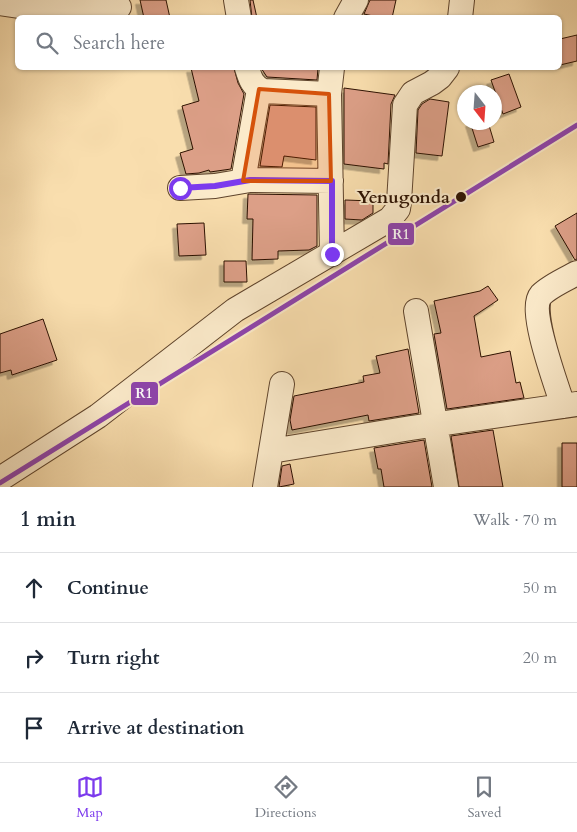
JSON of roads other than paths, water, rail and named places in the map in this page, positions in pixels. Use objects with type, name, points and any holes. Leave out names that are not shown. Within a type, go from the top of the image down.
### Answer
[{"type":"street","points":[[236,0],[238,15]]},
{"type":"street","points":[[348,15],[356,0]]},
{"type":"street","points":[[460,15],[462,0]]},
{"type":"street","points":[[0,3],[46,10],[120,7]]},
{"type":"street","points":[[248,70],[251,81],[263,91],[329,94]]},
{"type":"street","points":[[332,70],[329,94],[332,254]]},
{"type":"street","points":[[0,480],[98,416],[235,310],[390,219],[398,209],[406,105],[413,92],[432,83],[445,70]]},
{"type":"street","points":[[243,181],[259,89]]},
{"type":"street","points":[[180,188],[215,186],[243,181],[332,181]]},
{"type":"street","points":[[271,451],[570,405],[539,329],[537,307],[540,296],[577,273]]},
{"type":"street","points":[[416,311],[446,487]]},
{"type":"street","points":[[265,487],[282,384]]},
{"type":"railway","points":[[0,483],[577,125]]},
{"type":"place","name":"Yenugonda","points":[[461,197]]}]
